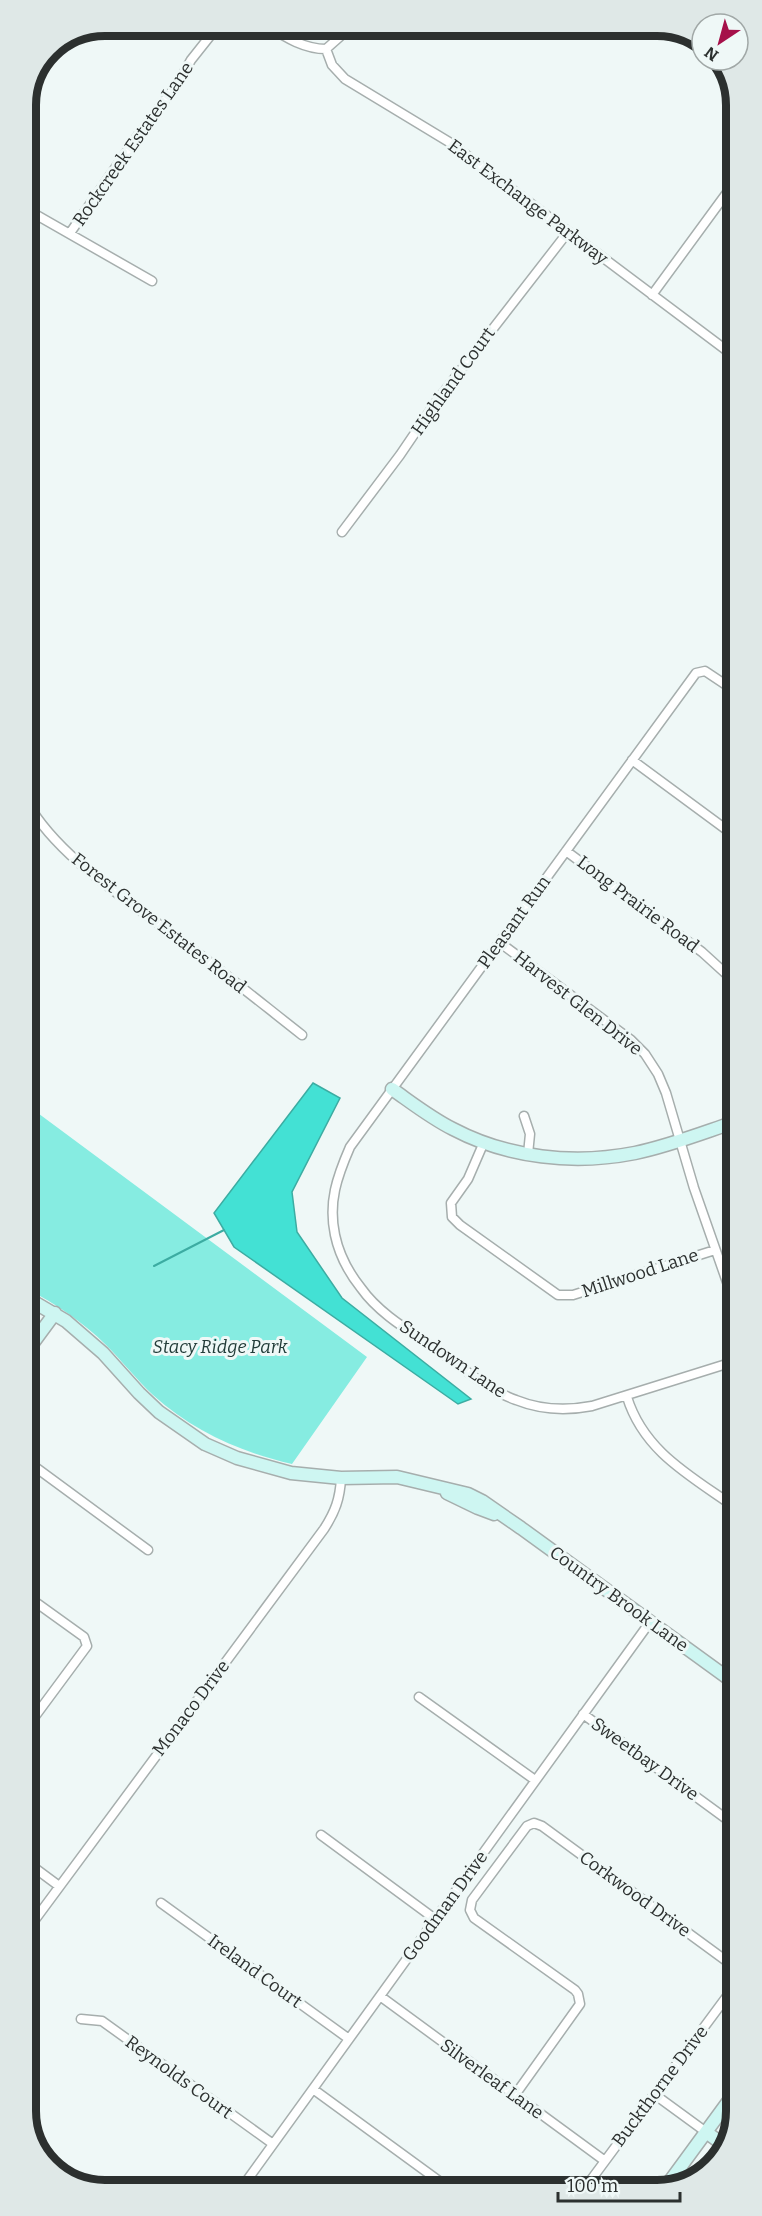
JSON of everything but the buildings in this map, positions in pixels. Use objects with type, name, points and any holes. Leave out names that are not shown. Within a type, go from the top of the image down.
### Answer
[{"type":"street","name":"Rockcreek Estates Lane","points":[[70,233],[210,36]]},
{"type":"street","points":[[283,36],[313,49],[327,49],[341,36]]},
{"type":"street","name":"East Exchange Parkway","points":[[327,49],[332,65],[345,79],[449,142],[726,350]]},
{"type":"street","points":[[652,295],[726,194]]},
{"type":"street","name":"Rockcreek Estates Lane","points":[[36,214],[152,281]]},
{"type":"street","name":"Highland Court","points":[[342,532],[400,455],[436,402],[568,232]]},
{"type":"street","name":"Pleasant Run","points":[[336,1180],[350,1147],[696,673],[701,670],[726,684]]},
{"type":"street","points":[[632,760],[726,829]]},
{"type":"street","name":"Forest Grove Estates Road","points":[[36,816],[48,834],[117,893],[302,1035]]},
{"type":"street","name":"Long Prairie Road","points":[[566,850],[702,952],[726,974]]},
{"type":"street","name":"Harvest Glen Drive","points":[[499,942],[631,1040],[645,1054],[662,1083],[726,1280]]},
{"type":"street","points":[[392,1089],[439,1122],[484,1142],[528,1154],[562,1159],[612,1157],[637,1152],[726,1125]]},
{"type":"street","points":[[524,1116],[530,1134],[528,1154]]},
{"type":"street","name":"Millwood Lane","points":[[484,1142],[468,1179],[451,1203],[450,1212],[460,1225],[552,1291],[566,1296],[715,1250]]},
{"type":"street","name":"Sundown Lane","points":[[336,1180],[332,1207],[335,1235],[345,1264],[362,1290],[402,1325],[485,1384],[517,1401],[538,1407],[571,1410],[627,1397],[726,1364]]},
{"type":"street","name":"Country Brook Lane","points":[[36,1303],[55,1313],[103,1353],[139,1394],[192,1436],[220,1451],[261,1466],[308,1475],[341,1478],[397,1477],[430,1484],[478,1508],[502,1516],[726,1677]]},
{"type":"street","points":[[36,1339],[55,1313]]},
{"type":"street","points":[[627,1397],[637,1422],[654,1446],[670,1461],[726,1501]]},
{"type":"street","points":[[36,1468],[148,1550]]},
{"type":"street","name":"Monaco Drive","points":[[36,1918],[324,1529],[337,1507],[341,1478]]},
{"type":"street","points":[[36,1602],[84,1637],[87,1646],[36,1715]]},
{"type":"street","name":"Goodman Drive","points":[[249,2180],[650,1622]]},
{"type":"street","points":[[419,1696],[535,1780]]},
{"type":"street","name":"Sweetbay Drive","points":[[583,1714],[726,1819]]},
{"type":"street","name":"Corkwood Drive","points":[[514,2095],[580,2004],[575,1990],[474,1918],[470,1910],[472,1900],[524,1828],[532,1824],[542,1826],[726,1961]]},
{"type":"street","points":[[321,1835],[435,1919]]},
{"type":"street","points":[[36,1869],[59,1886]]},
{"type":"street","name":"Ireland Court","points":[[162,1903],[349,2039]]},
{"type":"street","name":"Silverleaf Lane","points":[[380,1996],[605,2161]]},
{"type":"street","name":"Buckthorne Drive","points":[[591,2180],[726,1997]]},
{"type":"street","name":"Reynolds Court","points":[[81,2019],[102,2021],[273,2144]]},
{"type":"street","points":[[313,2089],[438,2180]]},
{"type":"street","points":[[654,2094],[719,2142]]},
{"type":"street","points":[[672,2178],[726,2105]]},
{"type":"green space","name":"Stacy Ridge Park","points":[[36,1112],[367,1357],[292,1464],[236,1446],[184,1419],[153,1395],[106,1345],[59,1307],[36,1294]]},
{"type":"shaded area","points":[[313,1083],[340,1098],[292,1192],[297,1232],[342,1298],[471,1399],[458,1404],[234,1247],[214,1213]]},
{"type":"waterway","points":[[154,1266],[224,1230]]}]
